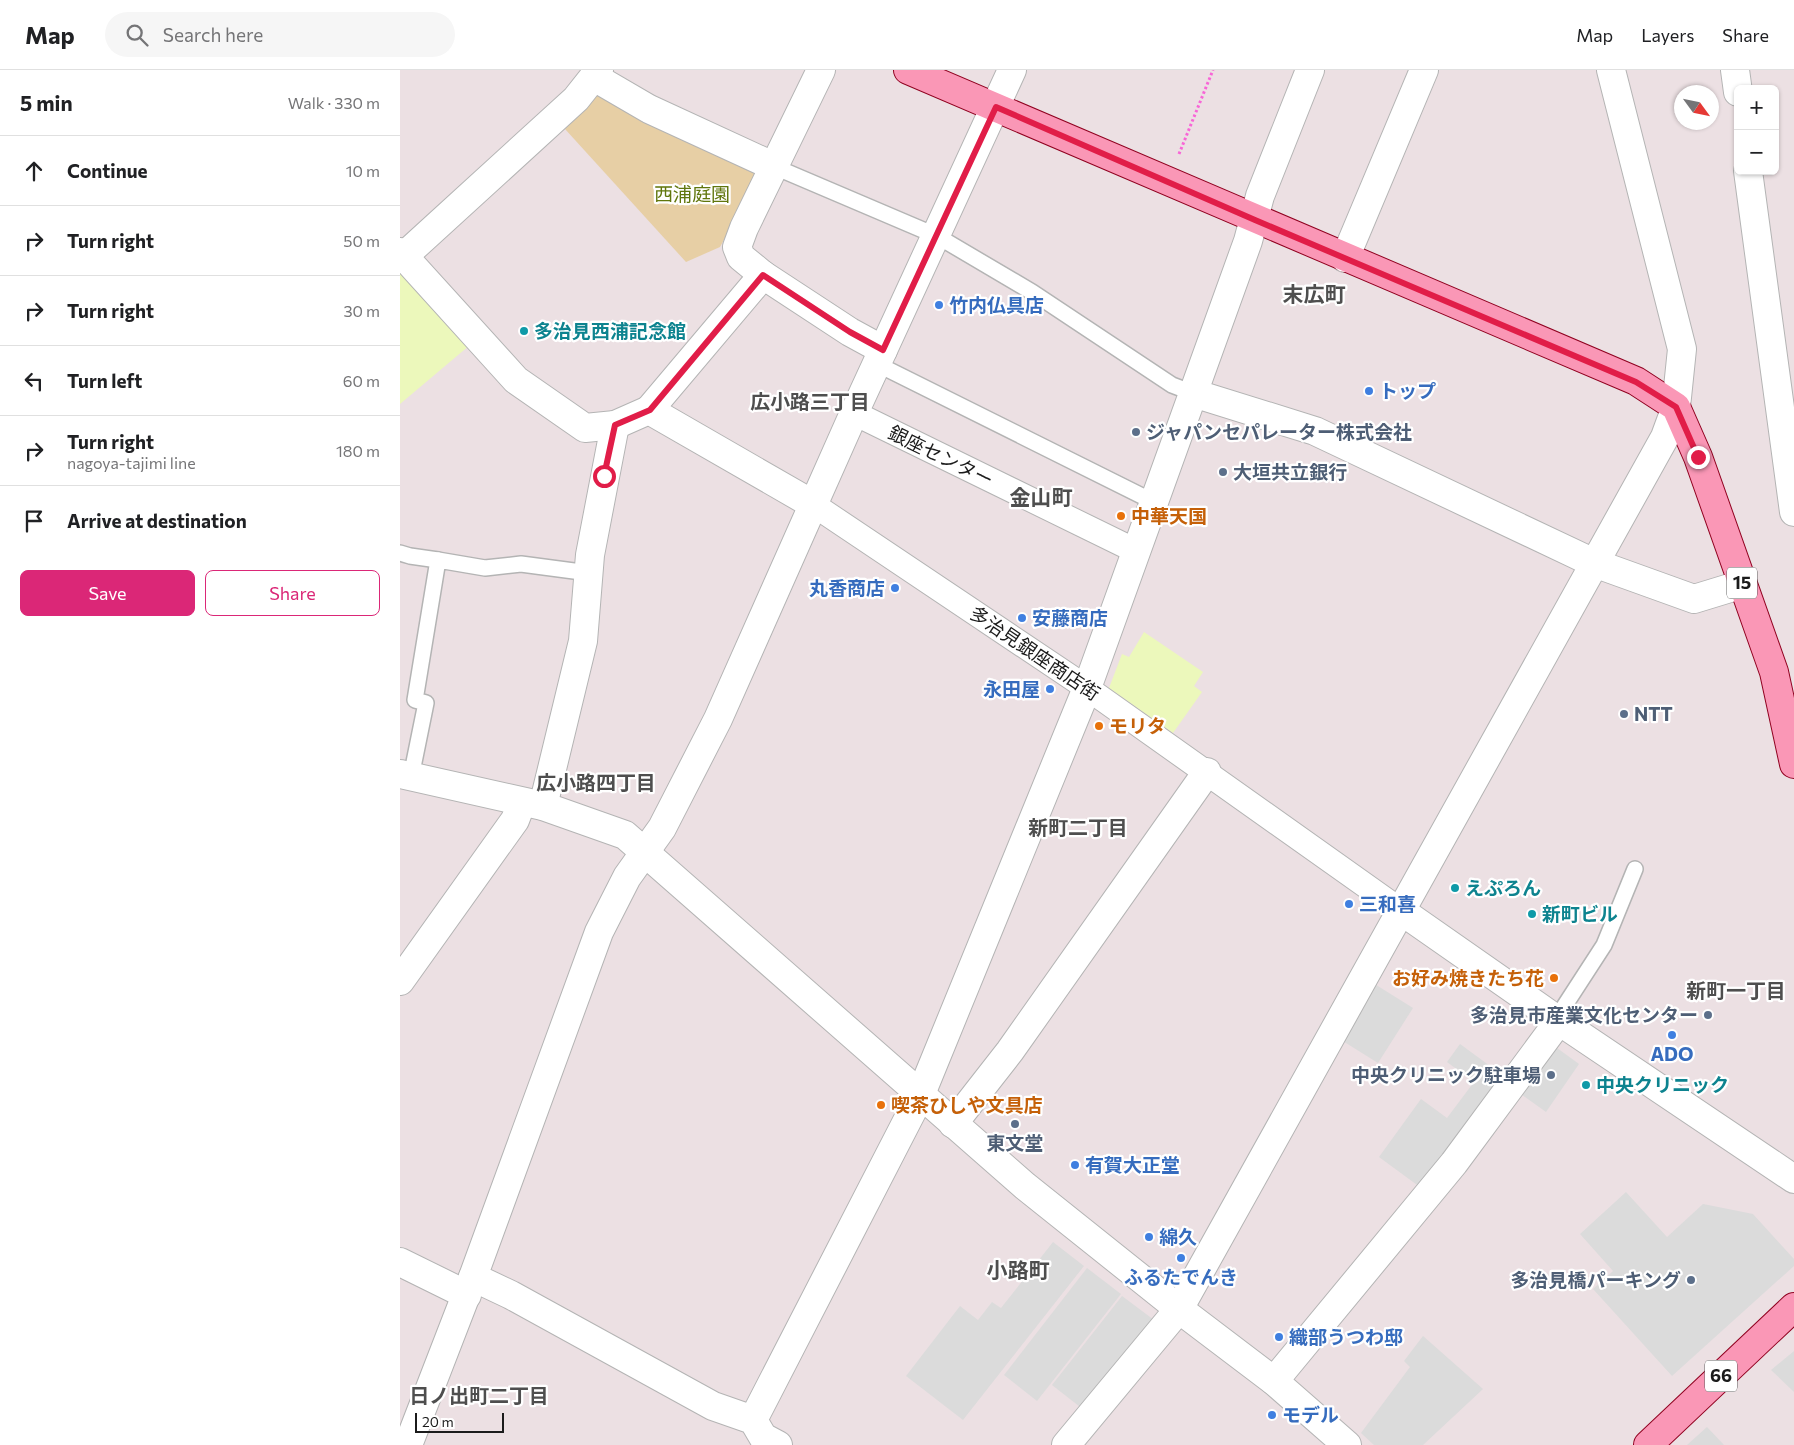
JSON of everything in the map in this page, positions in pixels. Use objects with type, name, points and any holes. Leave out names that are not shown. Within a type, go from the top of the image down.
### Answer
[{"type":"main road","points":[[908,70],[1636,382],[1676,407]]},
{"type":"main road","name":"15","points":[[1676,407],[1698,457],[1774,672],[1794,764]]},
{"type":"main road","name":"66","points":[[1648,1445],[1794,1307]]},
{"type":"street","points":[[822,70],[737,247],[741,257],[763,275],[850,332],[880,357]]},
{"type":"street","points":[[408,1445],[470,1286],[599,932],[627,877],[662,828],[718,720],[854,413],[1012,70]]},
{"type":"street","points":[[400,1262],[470,1286],[511,1295],[713,1406],[764,1437],[921,1094],[1087,688],[1255,220],[1260,196],[1310,70]]},
{"type":"street","points":[[1345,258],[1424,70]]},
{"type":"street","points":[[1066,1445],[1179,1309],[1665,437],[1676,407],[1682,349],[1611,70]]},
{"type":"street","points":[[1735,70],[1737,85]]},
{"type":"street","points":[[763,275],[650,410],[615,425],[585,428],[516,380],[402,254],[576,99],[596,74],[649,109],[775,166]]},
{"type":"street","points":[[1749,175],[1794,512]]},
{"type":"street","points":[[1193,393],[1315,431],[1594,563],[1694,598],[1743,584]]},
{"type":"street","points":[[650,410],[814,505]]},
{"type":"street","name":"銀座センター","points":[[854,413],[1136,551]]},
{"type":"street","points":[[400,981],[515,820],[532,804],[583,642],[589,573],[604,476],[615,425]]},
{"type":"street","name":"多治見銀座商店街","points":[[814,505],[1087,688],[1400,910]]},
{"type":"street","points":[[954,1124],[1010,1051],[1207,772]]},
{"type":"street","points":[[405,776],[532,804],[610,828],[625,835],[1025,1186],[1179,1309],[1274,1381],[1347,1445]]},
{"type":"street","points":[[1400,910],[1558,1020],[1794,1179]]},
{"type":"street","points":[[1274,1381],[1454,1163],[1558,1020]]},
{"type":"lane","points":[[775,166],[937,236],[1032,292],[1172,385],[1193,393]]},
{"type":"lane","points":[[880,357],[1154,502]]},
{"type":"lane","points":[[400,553],[485,568],[521,564],[589,573]]},
{"type":"lane","points":[[405,776],[426,703],[414,700],[438,560]]},
{"type":"lane","points":[[1558,1020],[1604,945],[1635,869]]},
{"type":"path","points":[[1168,183],[1213,70]]},
{"type":"green space","name":"西浦庭園","points":[[598,92],[760,172],[720,247],[686,262],[565,129]]},
{"type":"green space","points":[[400,268],[470,345],[400,404]]},
{"type":"green space","points":[[1144,632],[1203,672],[1194,686],[1202,692],[1173,733],[1109,688],[1122,654],[1129,657]]},
{"type":"shaded area","points":[[1373,983],[1413,1008],[1378,1063],[1338,1038]]},
{"type":"shaded area","points":[[1460,1044],[1505,1077],[1424,1190],[1379,1157],[1421,1099],[1447,1118],[1474,1082],[1447,1062]]},
{"type":"shaded area","name":"中央クリニック駐車場","points":[[1553,1045],[1579,1064],[1546,1112],[1518,1092]]},
{"type":"shaded area","name":"多治見橋パーキング","points":[[1626,1192],[1667,1237],[1703,1204],[1753,1214],[1794,1259],[1794,1266],[1672,1376],[1593,1289],[1613,1271],[1580,1234]]},
{"type":"shaded area","points":[[1053,1242],[1084,1266],[963,1420],[906,1376],[960,1306],[978,1320],[992,1302],[1001,1308]]},
{"type":"shaded area","points":[[1087,1268],[1121,1294],[1037,1401],[1004,1375]]},
{"type":"shaded area","points":[[1122,1296],[1154,1320],[1084,1410],[1052,1385]]},
{"type":"shaded area","points":[[1423,1336],[1483,1389],[1423,1445],[1374,1445],[1361,1433],[1410,1367],[1404,1361]]},
{"type":"shaded area","points":[[1794,1351],[1794,1392],[1771,1370]]},
{"type":"shaded area","points":[[1707,1427],[1724,1445],[1687,1445]]},
{"type":"place","name":"竹内仏具店","points":[[939,305]]},
{"type":"place","name":"多治見西浦記念館","points":[[524,331]]},
{"type":"place","name":"トップ","points":[[1369,391]]},
{"type":"place","name":"ジャパンセパレーター株式会社","points":[[1136,432]]},
{"type":"place","name":"大垣共立銀行","points":[[1223,472]]},
{"type":"place","name":"中華天国","points":[[1121,516]]},
{"type":"place","name":"丸香商店","points":[[895,588]]},
{"type":"place","name":"安藤商店","points":[[1022,618]]},
{"type":"place","name":"永田屋","points":[[1050,689]]},
{"type":"place","name":"NTT","points":[[1624,714]]},
{"type":"place","name":"モリタ","points":[[1099,726]]},
{"type":"place","name":"えぷろん","points":[[1455,888]]},
{"type":"place","name":"三和喜","points":[[1349,904]]},
{"type":"place","name":"新町ビル","points":[[1532,914]]},
{"type":"place","name":"お好み焼きたち花","points":[[1554,978]]},
{"type":"place","name":"多治見市産業文化センター","points":[[1708,1015]]},
{"type":"place","name":"ADO","points":[[1672,1035]]},
{"type":"place","name":"中央クリニック駐車場","points":[[1551,1075]]},
{"type":"place","name":"中央クリニック","points":[[1586,1085]]},
{"type":"place","name":"喫茶ひしや文具店","points":[[881,1105]]},
{"type":"place","name":"東文堂","points":[[1015,1124]]},
{"type":"place","name":"有賀大正堂","points":[[1075,1165]]},
{"type":"place","name":"綿久","points":[[1149,1237]]},
{"type":"place","name":"ふるたでんき","points":[[1181,1258]]},
{"type":"place","name":"多治見橋パーキング","points":[[1691,1280]]},
{"type":"place","name":"織部うつわ邸","points":[[1279,1337]]},
{"type":"place","name":"モデル","points":[[1272,1415]]},
{"type":"district","name":"末広町","points":[[1314,295]]},
{"type":"district","name":"広小路三丁目","points":[[810,402]]},
{"type":"district","name":"金山町","points":[[1041,498]]},
{"type":"district","name":"広小路四丁目","points":[[596,783]]},
{"type":"district","name":"新町二丁目","points":[[1078,828]]},
{"type":"district","name":"新町一丁目","points":[[1736,991]]},
{"type":"district","name":"小路町","points":[[1018,1271]]},
{"type":"district","name":"日ノ出町二丁目","points":[[479,1396]]},
{"type":"route","points":[[604,476],[615,425],[650,410],[763,275],[850,332],[883,350],[996,107],[1255,220],[1636,382],[1676,407],[1698,457]]}]
